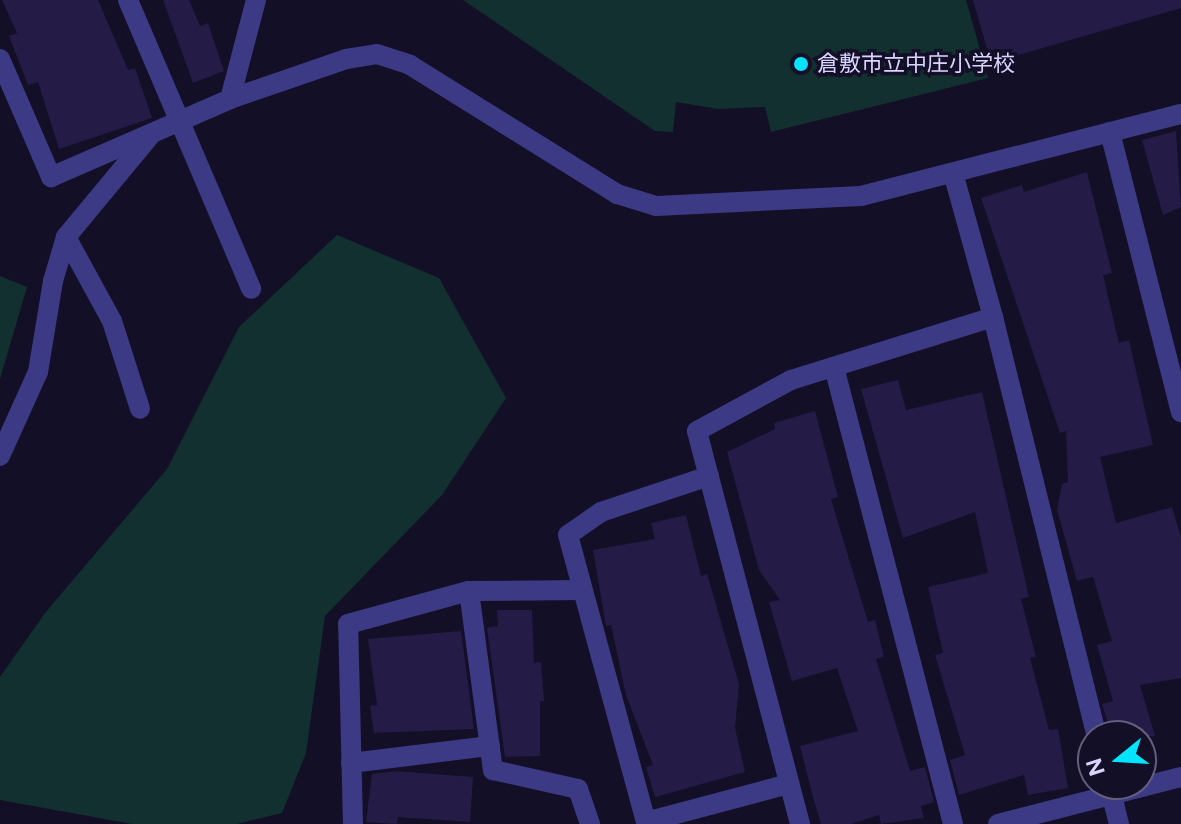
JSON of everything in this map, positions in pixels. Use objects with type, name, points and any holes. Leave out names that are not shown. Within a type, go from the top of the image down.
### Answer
[{"type":"street","points":[[128,0],[251,289]]},
{"type":"street","points":[[230,99],[256,0]]},
{"type":"street","points":[[0,59],[51,177],[230,99],[346,59],[377,54],[410,65],[617,194],[656,206],[861,196],[1181,114]]},
{"type":"street","points":[[1110,132],[1181,412]]},
{"type":"street","points":[[0,456],[38,372],[53,281],[66,237],[153,133]]},
{"type":"street","points":[[953,173],[993,317],[1093,720]]},
{"type":"street","points":[[66,237],[112,321],[140,409]]},
{"type":"street","points":[[800,824],[697,431],[791,380],[993,317]]},
{"type":"street","points":[[834,367],[953,824]]},
{"type":"street","points":[[709,476],[601,512],[568,535],[582,590],[646,822],[789,784]]},
{"type":"street","points":[[353,824],[348,624],[469,591],[582,590]]},
{"type":"street","points":[[469,591],[493,770],[578,789],[590,824]]},
{"type":"street","points":[[351,763],[490,746]]},
{"type":"street","points":[[1157,781],[1181,777]]},
{"type":"street","points":[[998,824],[1077,799]]},
{"type":"street","points":[[1113,800],[1119,824]]},
{"type":"green space","name":"倉敷市立中庄小学校","points":[[463,0],[966,0],[988,78],[771,132],[765,107],[718,109],[676,102],[673,132],[655,131]]},
{"type":"green space","points":[[337,235],[439,278],[506,398],[442,495],[325,616],[306,753],[282,813],[237,824],[132,824],[0,800],[0,677],[45,613],[167,469],[239,327]]},
{"type":"green space","points":[[0,276],[27,287],[0,379]]},
{"type":"building","points":[[2,0],[98,0],[128,70],[135,68],[152,118],[59,149],[38,82],[28,85],[9,36],[17,33]]},
{"type":"building","points":[[163,0],[189,0],[200,26],[208,23],[224,71],[193,83]]},
{"type":"building","points":[[973,0],[1181,0],[1181,8],[991,63]]},
{"type":"building","points":[[1176,131],[1181,207],[1163,215],[1142,140]]},
{"type":"building","points":[[1087,172],[1112,273],[1103,275],[1119,343],[1129,340],[1153,445],[1100,457],[1116,523],[1172,507],[1181,537],[1181,678],[1140,685],[1150,720],[1107,720],[1102,704],[1113,701],[1097,645],[1112,641],[1093,577],[1077,581],[1057,510],[1062,484],[1068,482],[1066,431],[1060,433],[981,198],[1022,185],[1024,192]]},
{"type":"building","points":[[898,380],[906,410],[982,392],[1029,597],[1021,599],[1036,657],[1030,658],[1049,730],[1058,729],[1068,788],[1028,795],[1024,775],[959,795],[950,760],[965,755],[935,655],[943,653],[928,587],[988,573],[975,512],[903,538],[861,389]]},
{"type":"building","points":[[815,411],[838,497],[831,499],[868,622],[875,620],[884,657],[876,659],[910,771],[925,767],[934,802],[921,806],[924,818],[881,824],[879,815],[851,824],[821,824],[814,801],[800,746],[858,731],[837,668],[792,681],[769,602],[780,600],[759,570],[727,452],[775,429],[774,423]]},
{"type":"building","points":[[686,515],[701,576],[707,574],[739,684],[735,728],[745,772],[655,797],[646,767],[653,765],[626,695],[611,625],[606,626],[593,550],[655,539],[651,523]]},
{"type":"building","points":[[497,610],[532,610],[534,663],[541,662],[544,701],[540,701],[540,756],[505,757],[487,628],[498,626]]},
{"type":"building","points":[[461,631],[474,729],[374,733],[370,706],[377,705],[368,639]]},
{"type":"building","points":[[396,771],[473,777],[470,822],[398,817],[397,824],[366,822],[372,774]]},
{"type":"place","name":"倉敷市立中庄小学校","points":[[801,64]]}]
